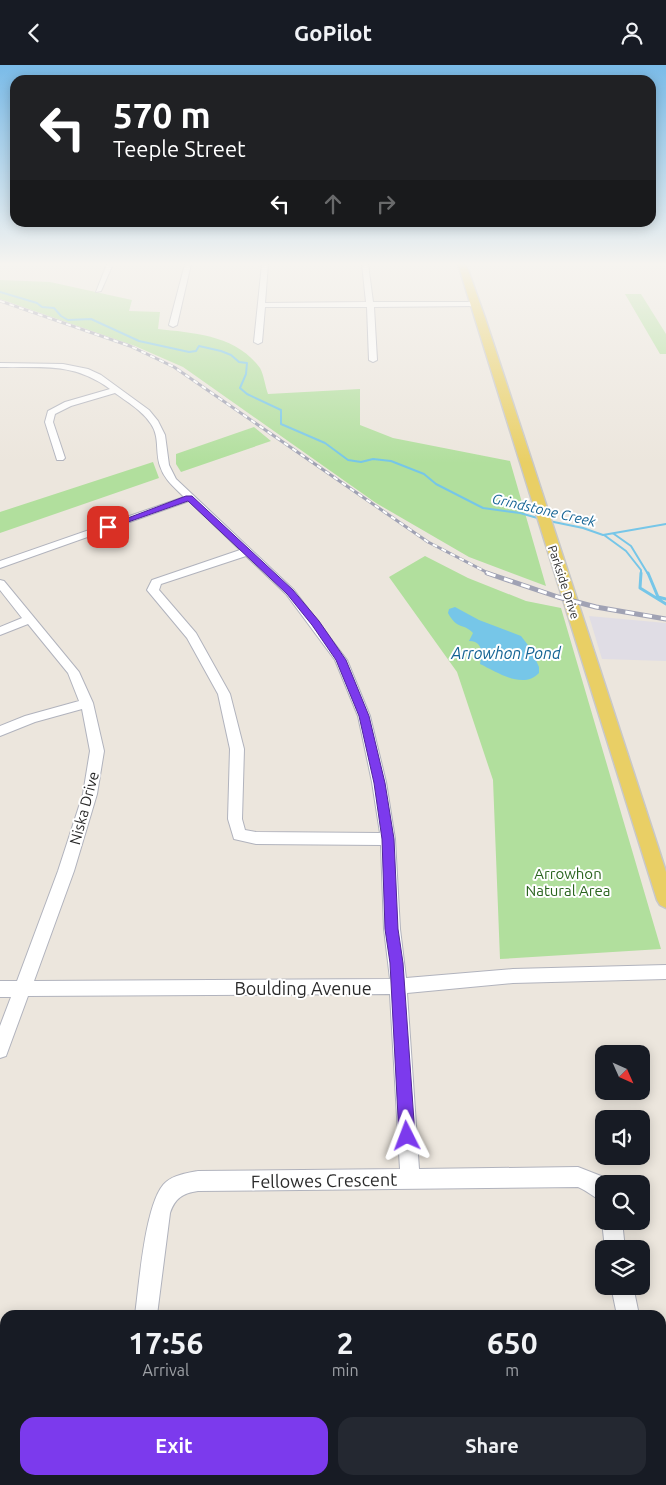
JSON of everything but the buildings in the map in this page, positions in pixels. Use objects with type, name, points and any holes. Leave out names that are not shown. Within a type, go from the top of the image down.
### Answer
[{"type":"main road","name":"Parkside Drive","points":[[485,330],[543,519],[612,727],[666,900]]},
{"type":"street","points":[[258,342],[259,330]]},
{"type":"street","points":[[371,330],[373,360]]},
{"type":"street","points":[[0,365],[63,366],[90,373],[146,412],[156,423],[166,470],[172,480],[290,592],[315,623],[340,660],[364,716],[379,783],[388,839],[392,929],[398,986],[410,1179]]},
{"type":"street","points":[[60,458],[48,422],[51,413],[68,404],[116,390]]},
{"type":"street","points":[[0,565],[189,498]]},
{"type":"street","points":[[246,552],[156,582],[153,590],[192,636],[224,694],[237,749],[236,819],[239,835],[256,838],[388,839]]},
{"type":"street","name":"Niska Drive","points":[[0,583],[73,672],[87,703],[97,751],[90,794],[66,871],[0,1051]]},
{"type":"street","points":[[0,631],[30,619]]},
{"type":"street","points":[[0,731],[30,719],[87,703]]},
{"type":"street","name":"Boulding Avenue","points":[[0,989],[367,988],[514,976],[666,972]]},
{"type":"street","name":"Fellowes Crescent","points":[[147,1310],[160,1213],[164,1200],[171,1189],[181,1183],[198,1181],[578,1177],[595,1184]]},
{"type":"street","points":[[624,1295],[627,1310]]},
{"type":"shaded area","points":[[589,616],[666,623],[666,661],[602,659]]},
{"type":"green space","points":[[90,330],[170,330],[200,334],[227,342],[250,357],[260,368],[268,394],[360,389],[360,425],[393,438],[510,461],[546,586],[469,557],[376,503],[183,367],[135,346]]},
{"type":"green space","points":[[646,330],[664,330],[666,334],[666,354],[660,354]]},
{"type":"green space","points":[[254,427],[271,441],[181,472],[176,464],[176,454]]},
{"type":"green space","points":[[153,462],[159,478],[0,533],[0,512]]},
{"type":"green space","name":"Arrowhon Natural Area","points":[[425,556],[468,578],[526,601],[561,608],[661,949],[500,959],[493,780],[457,672],[389,577]]},
{"type":"water","name":"Arrowhon Pond","points":[[455,607],[479,620],[521,636],[531,649],[539,667],[539,673],[533,678],[518,680],[502,675],[480,664],[481,652],[479,645],[469,641],[473,633],[454,622],[448,613],[449,609]]},
{"type":"waterway","name":"Grindstone Creek","points":[[116,330],[139,341],[189,352],[196,351],[199,346],[221,351],[231,355],[239,362],[247,363],[246,374],[240,388],[247,394],[281,410],[281,424],[325,443],[348,460],[361,462],[373,459],[391,461],[424,474],[436,484],[483,508],[520,513],[541,519]]},
{"type":"waterway","name":"Grindstone Creek","points":[[549,521],[583,528],[603,535],[666,524]]},
{"type":"waterway","points":[[614,534],[631,546],[648,574]]},
{"type":"waterway","points":[[604,535],[626,551],[641,570],[641,573]]},
{"type":"waterway","points":[[641,573],[640,588],[666,604]]},
{"type":"waterway","points":[[648,573],[658,597],[666,599]]},
{"type":"railway","points":[[85,330],[130,346],[174,367],[428,542],[490,574]]},
{"type":"railway","points":[[487,573],[558,597],[596,607],[666,619]]},
{"type":"route","points":[[108,527],[189,498],[290,592],[315,623],[340,660],[364,716],[379,783],[388,839],[392,929],[397,963],[407,1136]]}]
